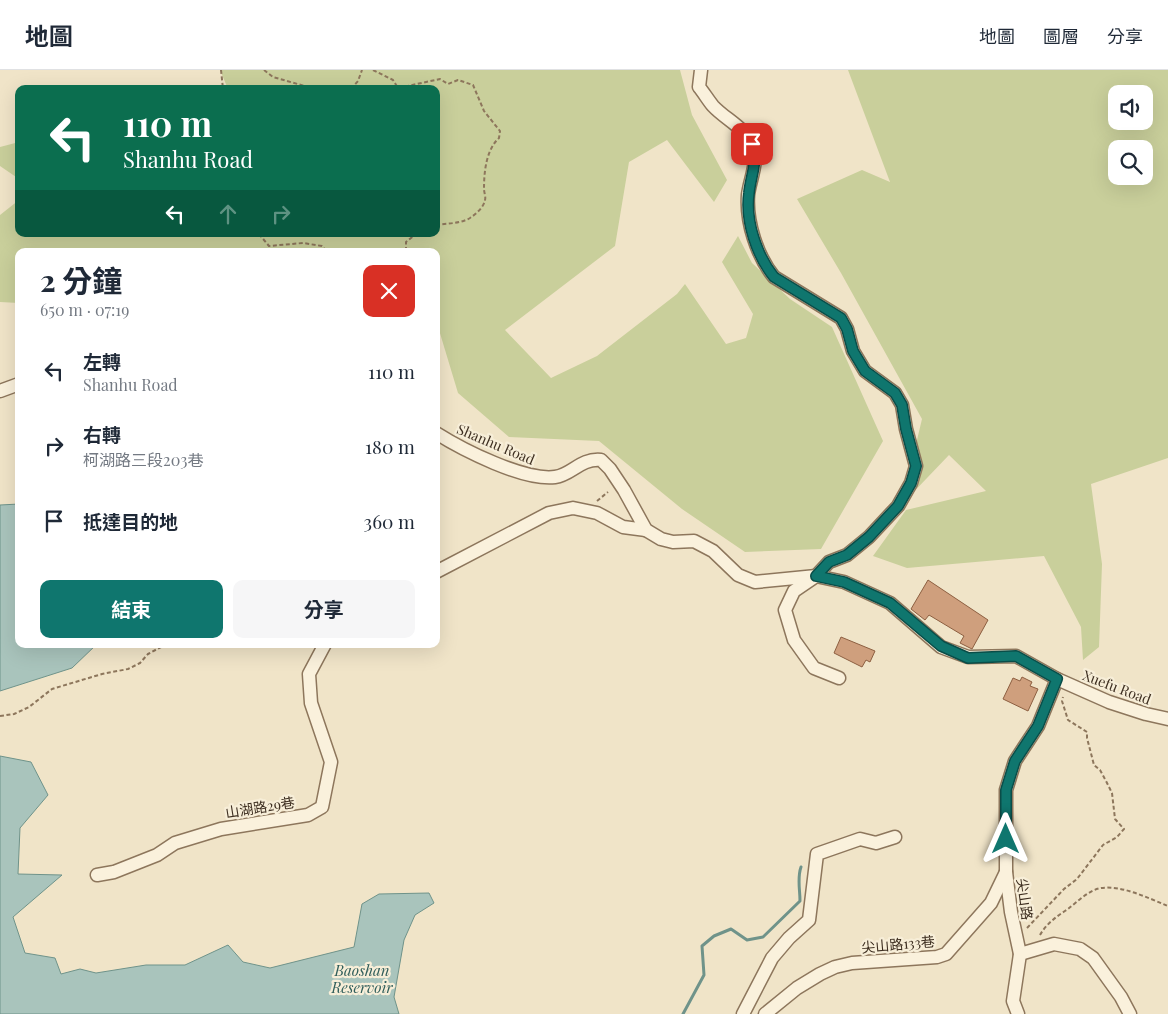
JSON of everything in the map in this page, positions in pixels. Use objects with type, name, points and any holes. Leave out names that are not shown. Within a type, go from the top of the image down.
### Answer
[{"type":"street","points":[[701,70],[699,87],[713,106],[742,131],[752,144],[756,157],[748,194],[748,216],[754,237],[768,269],[774,277],[841,318],[847,329],[853,351],[865,371],[895,393],[902,405],[916,466],[911,483],[898,506],[869,537],[847,555],[829,562],[816,576],[794,590],[785,610],[794,640],[814,668],[839,678]]},
{"type":"street","points":[[0,392],[15,386]]},
{"type":"street","name":"Shanhu Road","points":[[440,435],[476,454],[538,478],[557,477],[589,460],[601,460],[610,469],[624,490],[646,530]]},
{"type":"street","points":[[440,570],[549,513],[573,508],[597,513],[623,527],[646,530],[661,539],[673,542],[694,541],[713,551],[738,575],[755,582],[816,576],[844,582],[890,603],[941,646],[968,658],[1016,656],[1060,680]]},
{"type":"street","name":"山湖路29巷","points":[[97,875],[114,872],[157,855],[175,843],[221,829],[308,815],[322,806],[331,762],[311,703],[309,674],[323,648]]},
{"type":"street","name":"Xuefu Road","points":[[1060,680],[1109,702],[1168,719]]},
{"type":"street","name":"尖山路","points":[[1018,1014],[1013,1001],[1020,954],[1011,912],[1006,872],[1006,790],[1015,761],[1038,726],[1060,680]]},
{"type":"street","points":[[744,1014],[772,958],[808,920],[817,854],[860,839],[876,843],[895,837]]},
{"type":"street","name":"尖山路133巷","points":[[765,1014],[797,988],[820,974],[835,968],[852,963],[937,957],[946,954],[991,903],[1006,872]]},
{"type":"street","points":[[1020,954],[1054,944],[1080,949],[1093,958],[1130,1014]]},
{"type":"path","points":[[221,70],[222,85]]},
{"type":"path","points":[[264,70],[273,77],[301,85]]},
{"type":"path","points":[[354,85],[362,70]]},
{"type":"path","points":[[372,70],[393,80],[396,85]]},
{"type":"path","points":[[412,85],[440,79],[448,84],[458,80],[474,85],[484,111],[500,132],[500,138],[494,143],[487,158],[484,189],[485,201],[480,210],[463,220],[440,224]]},
{"type":"path","points":[[261,237],[268,246],[303,243],[322,246],[324,248]]},
{"type":"path","points":[[406,248],[406,242],[412,237]]},
{"type":"path","points":[[0,716],[14,714],[29,707],[52,689],[102,674],[128,670],[140,663],[148,654],[159,648]]},
{"type":"path","points":[[1026,929],[1064,889],[1077,879],[1103,845],[1124,829],[1115,819],[1112,793],[1100,770],[1094,765],[1089,750],[1087,732],[1068,720],[1062,702],[1060,680]]},
{"type":"path","points":[[1038,948],[1039,937],[1044,928],[1089,893],[1100,888],[1118,888],[1168,906]]},
{"type":"green space","points":[[220,70],[680,70],[692,115],[727,180],[714,202],[667,140],[629,162],[615,246],[505,330],[551,378],[597,356],[677,294],[685,284],[726,344],[746,338],[753,314],[722,262],[738,236],[752,263],[790,299],[832,327],[883,441],[821,549],[745,552],[682,509],[599,441],[509,437],[458,393],[440,333],[440,248],[15,248],[15,303],[0,302],[0,215],[15,203],[15,237],[440,237],[440,85],[226,85]]},
{"type":"green space","points":[[848,70],[1168,70],[1168,458],[1091,484],[1102,564],[1099,647],[1083,660],[1081,627],[1044,556],[907,568],[873,556],[906,510],[986,491],[949,455],[905,501],[906,486],[922,419],[841,273],[797,199],[862,170],[890,182]]},
{"type":"green space","points":[[15,143],[15,176],[0,166],[0,147]]},
{"type":"water","points":[[15,504],[15,648],[93,648],[72,668],[0,691],[0,505]]},
{"type":"water","name":"Baoshan Reservoir","points":[[0,756],[31,762],[48,795],[20,828],[18,874],[62,875],[13,917],[25,953],[55,958],[61,974],[80,969],[96,973],[146,965],[185,965],[228,945],[243,962],[270,968],[354,947],[362,904],[379,894],[429,893],[434,903],[415,915],[404,940],[394,997],[399,1014],[0,1014]]},
{"type":"building","points":[[928,580],[988,620],[972,649],[960,643],[964,636],[929,615],[925,620],[911,609]]},
{"type":"building","points":[[841,637],[875,651],[870,662],[866,660],[862,667],[834,653]]},
{"type":"building","points":[[1022,677],[1032,682],[1030,686],[1038,689],[1028,711],[1003,699],[1013,678],[1020,681]]},
{"type":"waterway","points":[[683,1014],[704,975],[702,946],[714,936],[731,929],[747,940],[763,937],[800,901],[799,879],[801,867]]},
{"type":"route","points":[[752,144],[756,157],[754,174],[748,194],[748,216],[754,237],[768,269],[774,277],[841,318],[847,329],[853,351],[865,371],[895,393],[902,405],[916,466],[911,483],[898,506],[869,537],[847,555],[829,562],[816,576],[844,582],[890,603],[941,646],[968,658],[1016,656],[1057,679],[1038,726],[1015,761],[1006,790],[1006,839]]}]
